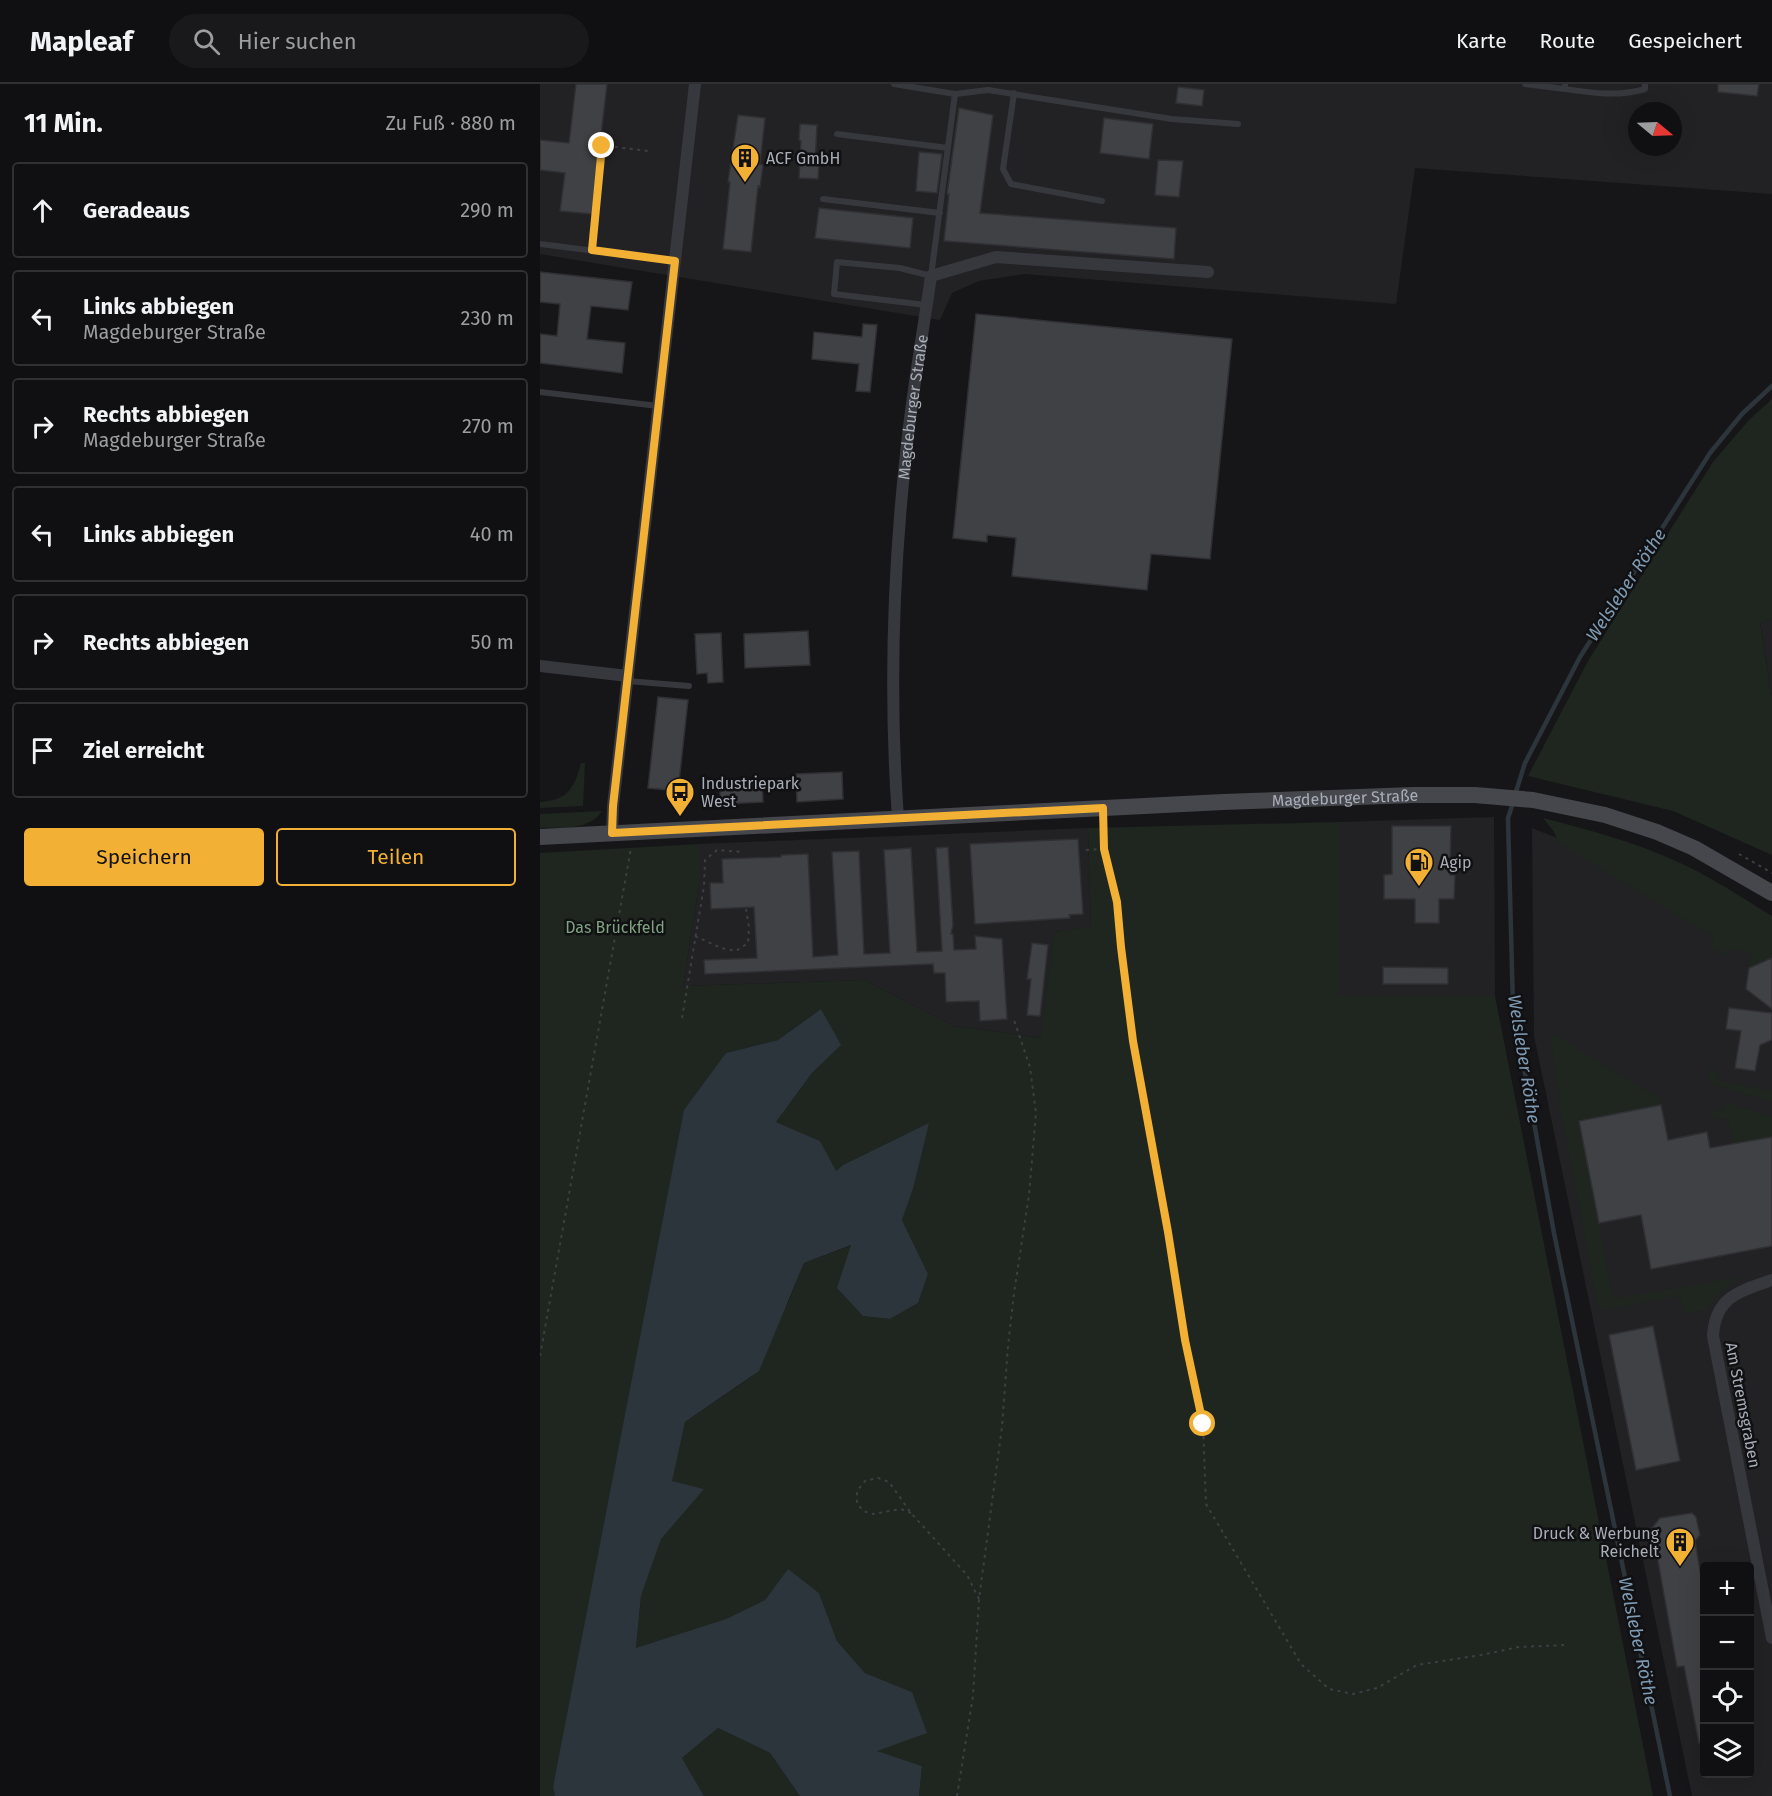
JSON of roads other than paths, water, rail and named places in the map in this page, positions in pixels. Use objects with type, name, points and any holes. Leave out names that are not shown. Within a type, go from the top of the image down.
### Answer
[{"type":"main road","name":"Magdeburger Straße","points":[[540,837],[1103,808],[1413,795],[1475,795],[1533,800],[1605,814],[1694,848],[1772,893]]},
{"type":"street","points":[[612,833],[612,816],[695,84]]},
{"type":"street","points":[[931,276],[996,257],[1208,273]]},
{"type":"street","name":"Magdeburger Straße","points":[[898,818],[892,720],[897,553],[907,442],[931,276]]},
{"type":"street","points":[[540,666],[628,679]]},
{"type":"street","name":"Am Stremsgraben","points":[[1772,1280],[1736,1292],[1722,1305],[1714,1322],[1713,1336],[1772,1638]]},
{"type":"lane","points":[[894,84],[955,94],[988,90],[1014,93],[1173,119],[1238,124]]},
{"type":"lane","points":[[1525,84],[1565,86],[1597,94],[1629,94],[1645,90],[1645,84]]},
{"type":"lane","points":[[1014,93],[1003,169],[1011,184],[1102,201]]},
{"type":"lane","points":[[927,305],[834,294],[837,262],[900,268],[931,276],[955,94]]},
{"type":"lane","points":[[837,134],[948,148]]},
{"type":"lane","points":[[823,199],[940,213]]},
{"type":"lane","points":[[540,244],[675,261]]},
{"type":"lane","points":[[540,392],[658,406]]},
{"type":"lane","points":[[628,679],[689,686]]},
{"type":"waterway","name":"Welsleber Röthe","points":[[1515,795],[1525,763],[1580,657],[1710,453],[1742,414],[1772,386]]},
{"type":"waterway","name":"Welsleber Röthe","points":[[1513,803],[1508,818],[1513,1007],[1554,1233],[1670,1796]]},
{"type":"place","name":"ACF GmbH","points":[[745,184]]},
{"type":"place","name":"Industriepark West","points":[[680,818]]},
{"type":"place","name":"Agip","points":[[1419,888]]},
{"type":"place","name":"Druck & Werbung Reichelt","points":[[1680,1568]]},
{"type":"park label","name":"Das Brückfeld","points":[[615,927]]}]
